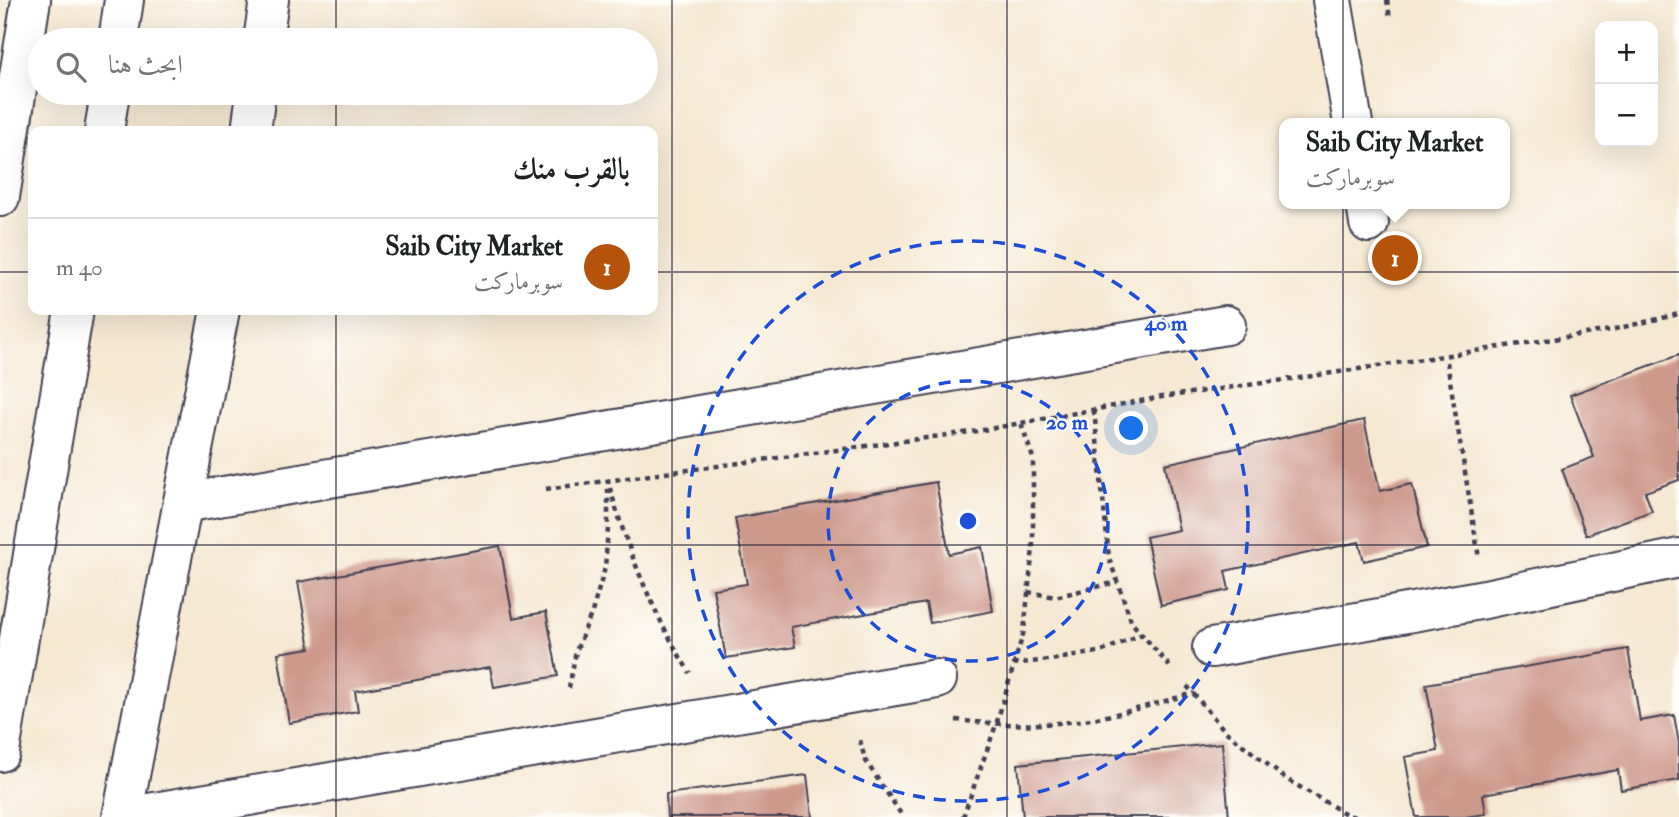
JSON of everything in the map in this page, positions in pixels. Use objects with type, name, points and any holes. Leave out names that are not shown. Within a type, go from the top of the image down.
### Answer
[{"type":"street","points":[[0,197],[32,0]]},
{"type":"street","points":[[120,28],[124,0]]},
{"type":"street","points":[[265,28],[269,0]]},
{"type":"street","points":[[1332,0],[1352,118]]},
{"type":"street","points":[[252,126],[254,105]]},
{"type":"street","points":[[0,751],[73,315]]},
{"type":"street","points":[[219,315],[124,817],[937,679]]},
{"type":"street","points":[[183,503],[1226,325]]},
{"type":"street","points":[[1212,648],[1485,599],[1679,558]]},
{"type":"path","points":[[1387,0],[1390,18]]},
{"type":"path","points":[[540,490],[978,431],[1162,397],[1611,330],[1679,314]]},
{"type":"path","points":[[1447,362],[1479,559]]},
{"type":"path","points":[[963,817],[996,725],[1024,631],[1033,548],[1033,458],[1021,423]]},
{"type":"path","points":[[608,481],[623,535],[676,651],[690,673]]},
{"type":"path","points":[[569,688],[576,651],[592,612],[605,568],[608,481]]},
{"type":"path","points":[[1028,592],[1055,597],[1117,582]]},
{"type":"path","points":[[1013,664],[1103,651],[1142,635]]},
{"type":"path","points":[[952,719],[996,725],[1059,723],[1135,709],[1194,693]]},
{"type":"path","points":[[860,740],[865,760],[903,817]]},
{"type":"building","points":[[1679,355],[1679,480],[1645,492],[1652,511],[1586,535],[1562,469],[1594,457],[1570,395]]},
{"type":"building","points":[[1364,420],[1380,491],[1412,484],[1427,547],[1364,561],[1359,542],[1225,571],[1229,590],[1161,605],[1146,537],[1179,530],[1165,464]]},
{"type":"building","points":[[936,482],[949,554],[982,547],[993,611],[930,623],[926,603],[791,627],[795,647],[726,658],[713,589],[747,584],[735,518]]},
{"type":"building","points":[[500,546],[513,618],[546,612],[558,676],[494,687],[490,667],[355,691],[358,711],[289,723],[278,653],[310,648],[298,582]]},
{"type":"building","points":[[1628,649],[1640,721],[1674,715],[1679,743],[1679,780],[1621,790],[1618,770],[1483,794],[1486,814],[1416,817],[1405,757],[1438,751],[1426,684]]},
{"type":"building","points":[[1222,743],[1229,817],[1023,817],[1018,764]]},
{"type":"building","points":[[807,775],[812,817],[667,817],[666,794]]},
{"type":"place","name":"Saib City Market","points":[[1395,258]]}]
